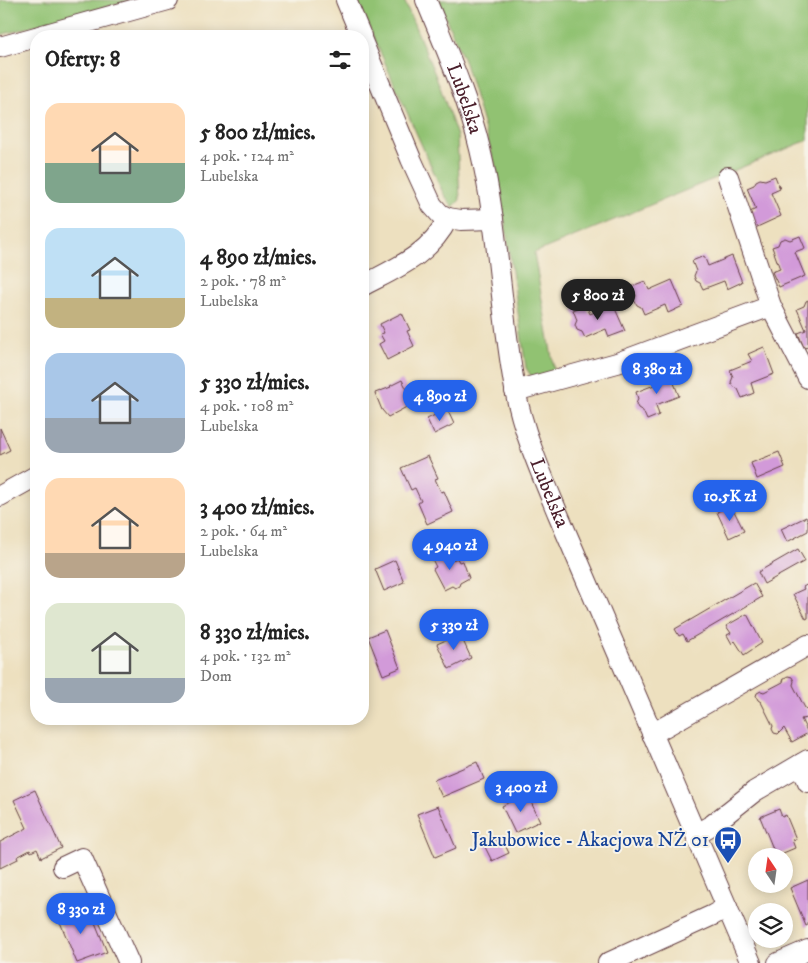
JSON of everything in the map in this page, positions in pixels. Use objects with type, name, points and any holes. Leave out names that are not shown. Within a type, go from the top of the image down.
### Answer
[{"type":"street","points":[[62,30],[168,0]]},
{"type":"street","points":[[346,0],[358,30]]},
{"type":"street","name":"Lubelska","points":[[426,0],[449,56],[474,126],[485,172],[493,219],[515,391],[537,462],[751,963]]},
{"type":"street","points":[[0,46],[30,39]]},
{"type":"street","points":[[369,58],[432,204],[440,214],[448,218],[461,220],[493,219]]},
{"type":"street","points":[[728,177],[771,306],[808,378]]},
{"type":"street","points":[[369,283],[404,266],[428,247],[442,230],[448,218]]},
{"type":"street","points":[[515,391],[617,363],[771,306]]},
{"type":"street","points":[[0,496],[30,479]]},
{"type":"street","points":[[652,734],[808,645]]},
{"type":"street","points":[[696,834],[712,825],[755,791],[806,769]]},
{"type":"street","points":[[63,867],[82,858],[129,963]]},
{"type":"street","points":[[608,963],[713,916],[727,907]]},
{"type":"street","points":[[778,963],[808,950]]},
{"type":"green space","points":[[0,0],[133,0],[0,35]]},
{"type":"green space","points":[[357,0],[404,0],[439,84],[457,136],[460,200],[453,207],[443,193]]},
{"type":"green space","points":[[438,0],[808,0],[808,140],[534,253],[555,375],[539,378],[531,376],[526,368],[498,174],[465,63]]},
{"type":"building","points":[[775,176],[780,189],[771,193],[781,216],[755,228],[748,213],[756,209],[747,188],[754,185],[760,179],[765,180]]},
{"type":"building","points":[[800,236],[805,248],[795,252],[805,276],[779,287],[772,272],[780,269],[772,247],[778,245],[780,240],[785,238],[790,240]]},
{"type":"building","points":[[704,256],[708,266],[732,256],[742,282],[727,289],[724,281],[703,289],[694,276],[696,271],[692,261]]},
{"type":"building","points":[[672,280],[683,306],[668,313],[665,305],[644,314],[641,307],[634,300],[636,296],[632,286],[645,281],[649,290]]},
{"type":"building","points":[[808,300],[808,347],[804,348],[798,333],[806,330],[797,309],[804,306]]},
{"type":"building","points":[[613,304],[625,331],[609,337],[606,329],[585,338],[582,332],[577,330],[575,325],[577,320],[573,310],[586,305],[590,314]]},
{"type":"building","points":[[402,313],[410,330],[407,331],[414,346],[387,360],[379,344],[384,341],[380,334],[384,333],[380,324]]},
{"type":"building","points":[[764,347],[774,374],[751,383],[754,393],[742,398],[738,389],[731,382],[733,377],[730,370],[752,361],[748,354]]},
{"type":"building","points":[[669,370],[679,396],[656,405],[659,415],[647,420],[643,411],[636,404],[638,399],[636,392],[657,384],[653,376]]},
{"type":"building","points":[[402,380],[414,403],[388,417],[382,410],[375,393],[391,387]]},
{"type":"building","points":[[447,409],[454,424],[434,434],[427,419]]},
{"type":"building","points":[[0,428],[10,450],[0,455]]},
{"type":"building","points":[[779,452],[785,467],[757,479],[751,463]]},
{"type":"building","points":[[428,456],[438,478],[435,479],[441,492],[444,491],[453,512],[427,524],[418,503],[421,501],[415,488],[411,490],[401,468]]},
{"type":"building","points":[[731,505],[744,531],[729,538],[717,512]]},
{"type":"building","points":[[806,517],[808,531],[787,542],[781,529]]},
{"type":"building","points":[[798,549],[805,561],[764,584],[758,572]]},
{"type":"building","points":[[448,552],[452,560],[457,558],[459,562],[463,561],[469,578],[455,588],[452,586],[444,590],[433,569],[436,567],[432,559]]},
{"type":"building","points":[[395,560],[404,582],[384,591],[375,569]]},
{"type":"building","points":[[754,583],[762,597],[687,641],[683,634],[679,636],[675,629]]},
{"type":"building","points":[[808,584],[808,618],[806,619],[793,594],[804,589],[803,587]]},
{"type":"building","points":[[747,614],[762,643],[744,655],[735,641],[732,644],[727,635],[731,633],[726,626]]},
{"type":"building","points":[[385,630],[400,668],[383,675],[369,637]]},
{"type":"building","points":[[460,634],[471,658],[449,669],[437,644]]},
{"type":"building","points":[[792,677],[793,685],[805,708],[808,709],[808,718],[801,719],[808,733],[792,742],[784,728],[778,734],[774,733],[773,726],[756,696],[757,693],[764,692],[783,682],[784,678]]},
{"type":"building","points":[[477,762],[484,779],[442,797],[434,780]]},
{"type":"building","points":[[35,790],[61,848],[41,858],[37,849],[31,852],[30,850],[17,857],[18,859],[0,868],[0,842],[27,828],[14,800]]},
{"type":"building","points":[[527,794],[540,821],[515,833],[502,806]]},
{"type":"building","points":[[438,806],[456,848],[435,857],[417,814]]},
{"type":"building","points":[[779,809],[782,817],[786,815],[796,839],[792,840],[795,848],[773,848],[760,817]]},
{"type":"building","points":[[501,837],[509,853],[492,861],[484,845]]},
{"type":"building","points":[[808,880],[808,925],[806,926],[792,893],[793,887]]},
{"type":"building","points":[[71,903],[81,926],[94,920],[107,952],[77,963],[55,910]]},
{"type":"place","name":"Jakubowice - Akacjowa NŻ 01","points":[[728,864]]}]
